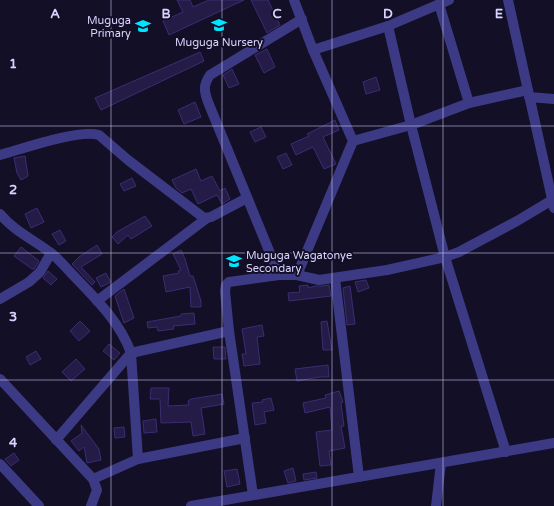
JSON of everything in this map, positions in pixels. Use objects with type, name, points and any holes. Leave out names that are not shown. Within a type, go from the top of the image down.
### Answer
[{"type":"street","points":[[294,0],[313,50],[353,141],[297,275]]},
{"type":"street","points":[[313,50],[388,26],[449,0]]},
{"type":"street","points":[[253,495],[229,330],[225,291],[226,285],[230,282],[279,274],[297,275],[319,280],[335,278],[387,270],[445,257],[459,252],[517,221],[553,204],[508,0]]},
{"type":"street","points":[[439,4],[469,103]]},
{"type":"street","points":[[279,274],[208,102],[204,91],[204,82],[210,75],[302,19]]},
{"type":"street","points":[[388,26],[411,125],[445,257],[506,452]]},
{"type":"street","points":[[353,141],[411,125],[469,103],[528,94],[554,99]]},
{"type":"street","points":[[0,155],[70,135],[88,133],[99,135],[128,160],[170,191],[200,216],[207,218]]},
{"type":"street","points":[[98,302],[207,218],[247,198]]},
{"type":"street","points":[[0,214],[7,223],[51,253],[98,302],[126,339],[131,353],[138,459]]},
{"type":"street","points":[[0,299],[29,282],[40,272],[51,253]]},
{"type":"street","points":[[335,278],[359,477]]},
{"type":"street","points":[[56,440],[131,353],[229,330]]},
{"type":"street","points":[[0,379],[93,479],[97,490],[91,506]]},
{"type":"street","points":[[93,479],[138,459],[244,438]]},
{"type":"street","points":[[191,506],[554,443]]},
{"type":"street","points":[[436,506],[440,463]]},
{"type":"street","points":[[0,464],[39,506]]},
{"type":"building","points":[[177,0],[190,0],[193,7],[209,0],[244,0],[169,35],[163,21],[183,12]]},
{"type":"building","points":[[251,0],[268,0],[280,25],[267,33]]},
{"type":"building","points":[[267,49],[275,67],[264,73],[255,55]]},
{"type":"building","points":[[200,52],[204,61],[101,110],[95,98]]},
{"type":"building","points":[[232,69],[239,84],[229,88],[223,75]]},
{"type":"building","points":[[376,77],[380,90],[366,94],[363,82]]},
{"type":"building","points":[[195,102],[201,117],[184,124],[178,110]]},
{"type":"building","points":[[335,120],[339,130],[323,137],[336,164],[324,169],[313,147],[296,155],[291,144],[309,136],[307,134]]},
{"type":"building","points":[[261,127],[266,137],[255,142],[250,132]]},
{"type":"building","points":[[286,153],[292,165],[283,169],[277,157]]},
{"type":"building","points":[[25,156],[28,176],[21,180],[17,173],[14,158]]},
{"type":"building","points":[[196,169],[201,181],[212,176],[220,191],[225,188],[230,199],[222,204],[217,195],[198,204],[191,189],[182,193],[176,188],[172,180]]},
{"type":"building","points":[[132,178],[136,186],[124,191],[120,184]]},
{"type":"building","points":[[37,208],[44,222],[31,228],[25,214]]},
{"type":"building","points":[[145,216],[152,226],[131,239],[128,235],[118,244],[112,237],[117,232]]},
{"type":"building","points":[[60,230],[66,241],[59,245],[52,234]]},
{"type":"building","points":[[97,245],[102,254],[81,267],[95,282],[92,285],[72,264],[79,257]]},
{"type":"building","points":[[21,247],[39,261],[34,269],[14,256]]},
{"type":"building","points":[[181,250],[190,276],[193,276],[201,301],[201,307],[191,307],[190,287],[166,292],[163,276],[179,273],[178,271],[181,270],[173,254]]},
{"type":"building","points":[[48,271],[57,279],[51,285],[43,278]]},
{"type":"building","points":[[106,273],[111,282],[101,287],[96,278]]},
{"type":"building","points":[[366,280],[369,288],[358,292],[355,282]]},
{"type":"building","points":[[308,285],[308,288],[329,285],[331,296],[289,301],[288,293],[300,292],[299,286]]},
{"type":"building","points":[[350,286],[355,324],[347,325],[343,288]]},
{"type":"building","points":[[124,289],[134,318],[124,323],[115,296]]},
{"type":"building","points":[[194,313],[195,324],[173,326],[174,329],[158,331],[157,327],[148,328],[147,322],[181,316],[181,314]]},
{"type":"building","points":[[80,321],[90,331],[79,341],[70,331]]},
{"type":"building","points":[[327,321],[332,350],[323,350],[321,322]]},
{"type":"building","points":[[262,325],[264,336],[257,337],[260,364],[244,366],[242,354],[246,354],[242,329]]},
{"type":"building","points":[[109,344],[120,353],[114,360],[103,351]]},
{"type":"building","points":[[213,347],[225,347],[226,359],[214,359]]},
{"type":"building","points":[[36,351],[41,359],[30,365],[26,357]]},
{"type":"building","points":[[76,359],[85,369],[71,381],[62,372]]},
{"type":"building","points":[[328,365],[329,377],[297,381],[295,369]]},
{"type":"building","points":[[151,388],[169,388],[168,406],[189,405],[188,401],[191,399],[222,394],[224,404],[201,408],[205,434],[193,436],[191,422],[161,423],[160,399],[150,399]]},
{"type":"building","points":[[339,391],[343,402],[341,403],[344,426],[341,426],[345,448],[329,451],[331,465],[320,466],[316,432],[332,430],[330,407],[305,413],[303,403],[326,398],[325,395]]},
{"type":"building","points":[[271,398],[274,410],[264,412],[266,423],[255,425],[252,403],[263,402],[262,400]]},
{"type":"building","points":[[156,419],[157,432],[144,433],[143,421]]},
{"type":"building","points":[[81,425],[99,449],[101,460],[87,463],[84,447],[79,451],[71,441],[82,433]]},
{"type":"building","points":[[124,427],[125,437],[115,438],[114,428]]},
{"type":"building","points":[[14,453],[19,460],[11,466],[5,459]]},
{"type":"building","points":[[293,468],[296,481],[288,483],[284,471]]},
{"type":"building","points":[[237,469],[240,484],[227,487],[224,471]]},
{"type":"building","points":[[316,472],[317,478],[304,480],[303,474]]},
{"type":"place","name":"Muguga Nursery","points":[[219,25]]},
{"type":"place","name":"Muguga Primary","points":[[143,26]]},
{"type":"place","name":"Muguga Wagatonye Secondary","points":[[234,261]]}]
